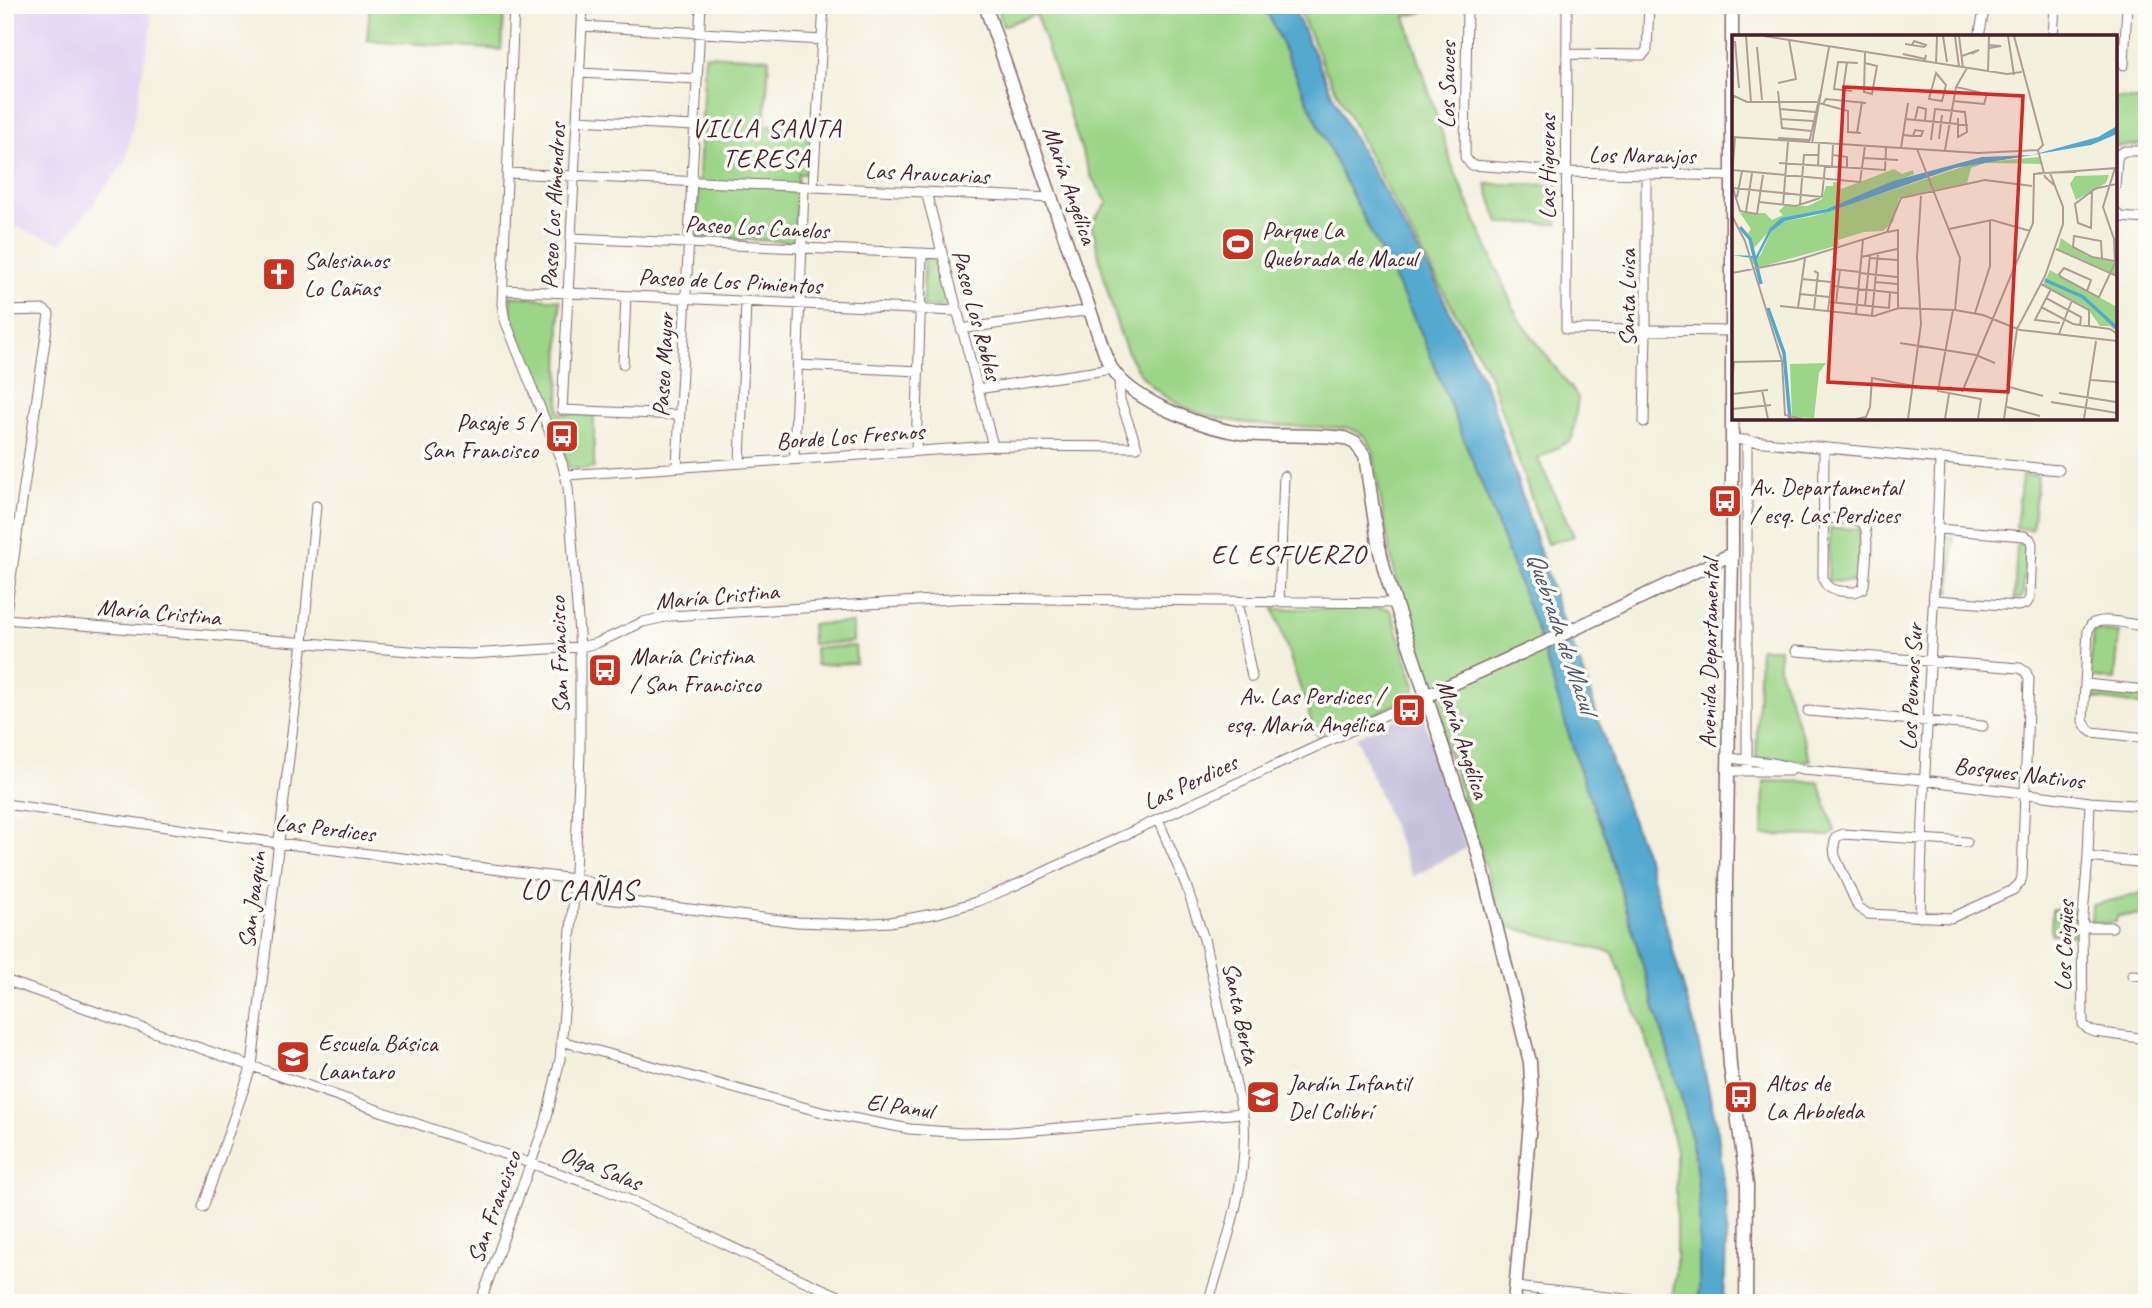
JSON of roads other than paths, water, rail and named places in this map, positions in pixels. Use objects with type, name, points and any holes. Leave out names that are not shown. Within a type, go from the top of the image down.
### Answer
[{"type":"street","name":"San Francisco","points":[[480,1303],[552,1100],[561,1041],[574,895],[580,753],[580,647],[566,475],[505,320],[502,304],[514,5]]},
{"type":"street","name":"Paseo Los Almendros","points":[[583,5],[562,410],[680,415]]},
{"type":"street","name":"Paseo Mayor","points":[[677,467],[701,5]]},
{"type":"street","points":[[794,459],[802,248],[824,5]]},
{"type":"street","name":"María Angélica","points":[[985,5],[1105,354],[1115,373],[1137,447]]},
{"type":"street","name":"Los Sauces","points":[[1467,5],[1465,157],[1468,163]]},
{"type":"street","name":"Las Higueras","points":[[1567,5],[1566,329],[1646,330]]},
{"type":"street","points":[[1567,54],[1645,54],[1649,5]]},
{"type":"street","name":"Avenida Departamental","points":[[1731,5],[1732,554],[1726,883],[1727,1023],[1732,1087],[1746,1185],[1746,1303]]},
{"type":"street","points":[[1979,35],[1985,5]]},
{"type":"street","points":[[2053,35],[2055,5]]},
{"type":"street","points":[[2124,65],[2127,5]]},
{"type":"street","points":[[582,26],[821,40]]},
{"type":"street","points":[[580,73],[697,79]]},
{"type":"street","points":[[577,120],[695,126]]},
{"type":"street","points":[[2117,159],[2119,154],[2124,152],[2147,151]]},
{"type":"street","name":"Los Naranjos","points":[[1468,163],[1477,167],[1567,172],[1732,176]]},
{"type":"street","name":"Las Araucarias","points":[[507,173],[1052,198]]},
{"type":"street","name":"Santa Luisa","points":[[1644,422],[1646,174]]},
{"type":"street","name":"Paseo Los Robles","points":[[926,192],[993,446]]},
{"type":"street","points":[[2117,214],[2122,217],[2147,219]]},
{"type":"street","name":"Paseo Los Canelos","points":[[571,238],[942,254]]},
{"type":"street","points":[[916,451],[922,253]]},
{"type":"street","name":"Paseo de Los Pimientos","points":[[503,290],[956,311]]},
{"type":"street","points":[[623,365],[626,296]]},
{"type":"street","points":[[740,463],[746,301]]},
{"type":"street","points":[[5,311],[44,310],[49,314],[5,618]]},
{"type":"street","points":[[961,329],[1090,310]]},
{"type":"street","points":[[1646,330],[1732,331]]},
{"type":"street","points":[[797,365],[919,370]]},
{"type":"street","points":[[977,390],[1115,373]]},
{"type":"street","name":"María Angélica","points":[[1115,373],[1142,396],[1165,409],[1214,427],[1260,435],[1337,437],[1355,443],[1362,451],[1366,461],[1380,550],[1478,853],[1530,1062],[1532,1100],[1514,1303]]},
{"type":"street","points":[[1732,439],[2059,470]]},
{"type":"street","name":"Avenida Departamental","points":[[1747,440],[1747,771]]},
{"type":"street","name":"Borde Los Fresnos","points":[[566,475],[993,446],[1137,447]]},
{"type":"street","points":[[1823,518],[1856,520],[1862,523],[1867,531],[1862,589],[1855,592],[1832,590],[1825,583],[1823,518],[1824,448]]},
{"type":"street","name":"Los Peumos Sur","points":[[1920,917],[1940,460]]},
{"type":"street","points":[[1279,602],[1284,476]]},
{"type":"street","name":"San Joaquín","points":[[203,1207],[252,1065],[303,642],[316,506]]},
{"type":"street","points":[[1935,600],[2018,606],[2026,604],[2030,598],[2030,539],[2024,536],[1938,529]]},
{"type":"street","name":"Las Perdices","points":[[574,895],[814,923],[864,924],[905,920],[955,908],[996,894],[1732,554]]},
{"type":"street","name":"María Cristina","points":[[5,618],[458,654],[580,647],[597,643],[643,622],[670,617],[967,598],[1395,603]]},
{"type":"street","points":[[1237,601],[1252,677]]},
{"type":"street","points":[[2147,627],[2102,621],[2093,623],[2088,630],[2083,721],[2088,729],[2097,733],[2147,738]]},
{"type":"street","points":[[1796,651],[1931,660],[2020,668],[2026,671],[2029,679],[2026,793],[2020,883],[2013,890],[1951,918],[1868,914],[1858,908],[1835,856],[1834,845],[1836,837],[1843,834],[1967,842]]},
{"type":"street","points":[[2085,684],[2147,690]]},
{"type":"street","points":[[1808,711],[1983,726]]},
{"type":"street","name":"Bosques Nativos","points":[[1729,765],[1747,760],[1802,770],[1924,780],[2090,802],[2147,806]]},
{"type":"street","name":"Bosques Nativos","points":[[1729,765],[1747,771],[1802,770]]},
{"type":"street","name":"Los Coigües","points":[[2090,802],[2082,927],[2083,1024],[2088,1030],[2095,1032],[2147,1039]]},
{"type":"street","name":"Las Perdices","points":[[5,804],[278,843],[583,880],[636,902]]},
{"type":"street","name":"Santa Berta","points":[[1158,820],[1186,885],[1204,939],[1243,1112],[1245,1140],[1237,1201],[1209,1303]]},
{"type":"street","points":[[2088,857],[2147,863]]},
{"type":"street","points":[[2082,927],[2112,927]]},
{"type":"street","points":[[2132,975],[2147,976]]},
{"type":"street","name":"Olga Salas","points":[[5,980],[632,1200],[856,1303]]},
{"type":"street","name":"El Panul","points":[[561,1041],[825,1113],[909,1129],[962,1133],[1010,1132],[1243,1112]]},
{"type":"street","points":[[1515,1287],[1645,1301]]},
{"type":"water","name":"Quebrada de Macul","points":[[1264,5],[1292,5],[1346,124],[1434,279],[1489,393],[1560,614],[1584,674],[1623,797],[1645,852],[1695,1028],[1718,1133],[1727,1208],[1724,1303],[1699,1303],[1699,1199],[1695,1158],[1685,1111],[1606,839],[1581,774],[1538,634],[1420,330],[1334,159]]},
{"type":"place","name":"Parque La Quebrada de Macul","points":[[1238,244]]},
{"type":"place","name":"Salesianos Lo Cañas","points":[[279,274]]},
{"type":"place","name":"Pasaje 5 / San Francisco","points":[[562,436]]},
{"type":"place","name":"Av. Departamental / esq. Las Perdices","points":[[1725,501]]},
{"type":"place","name":"María Cristina / San Francisco","points":[[605,670]]},
{"type":"place","name":"Av. Las Perdices / esq. María Angélica","points":[[1409,710]]},
{"type":"place","name":"Escuela Básica Laantaro","points":[[293,1057]]},
{"type":"place","name":"Jardín Infantil Del Colibrí","points":[[1263,1097]]},
{"type":"place","name":"Altos de La Arboleda","points":[[1741,1097]]},
{"type":"district","name":"VILLA SANTA TERESA","points":[[767,143]]},
{"type":"district","name":"EL ESFUERZO","points":[[1289,554]]},
{"type":"district","name":"LO CAÑAS","points":[[579,889]]}]
